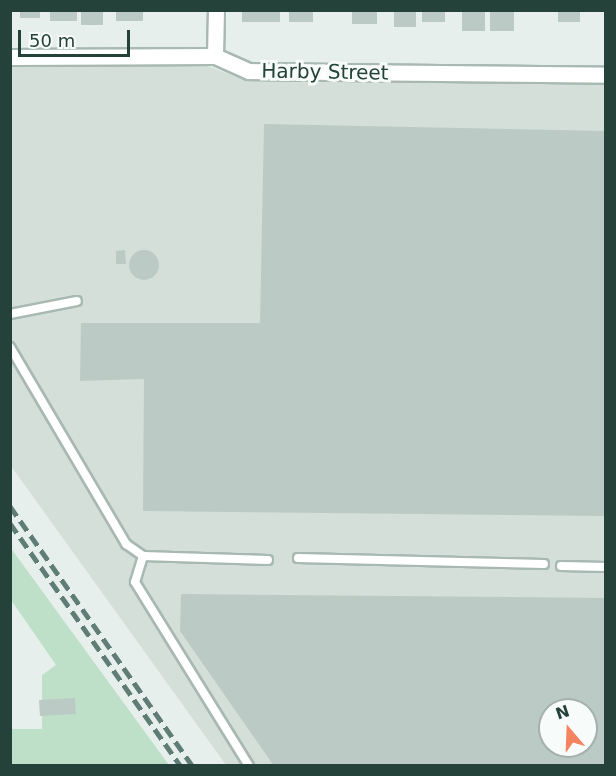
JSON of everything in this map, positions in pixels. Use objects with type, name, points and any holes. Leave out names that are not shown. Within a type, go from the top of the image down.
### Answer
[{"type":"street","points":[[215,56],[216,10]]},
{"type":"street","name":"Harby Street","points":[[10,57],[215,56],[249,70],[606,75]]},
{"type":"lane","points":[[10,314],[77,301]]},
{"type":"lane","points":[[10,347],[126,544],[143,556],[268,560]]},
{"type":"lane","points":[[143,556],[135,582],[249,765]]},
{"type":"lane","points":[[298,558],[544,564]]},
{"type":"lane","points":[[561,566],[606,567]]},
{"type":"shaded area","points":[[10,65],[205,65],[244,80],[605,81],[605,765],[226,765],[11,466]]},
{"type":"green space","points":[[10,547],[169,765],[11,765],[11,729],[42,729],[42,675],[56,665],[11,600]]},
{"type":"building","points":[[20,10],[40,10],[40,18],[20,18]]},
{"type":"building","points":[[50,10],[77,10],[77,21],[50,21]]},
{"type":"building","points":[[81,10],[103,10],[103,25],[81,25]]},
{"type":"building","points":[[116,10],[143,10],[143,21],[116,21]]},
{"type":"building","points":[[242,10],[280,10],[280,22],[242,22]]},
{"type":"building","points":[[289,10],[313,10],[313,22],[289,22]]},
{"type":"building","points":[[352,10],[377,10],[377,24],[352,24]]},
{"type":"building","points":[[394,10],[416,10],[416,27],[394,27]]},
{"type":"building","points":[[422,10],[445,10],[445,22],[422,22]]},
{"type":"building","points":[[462,10],[485,10],[485,31],[462,31]]},
{"type":"building","points":[[490,10],[514,10],[514,31],[490,31]]},
{"type":"building","points":[[558,10],[580,10],[580,22],[558,22]]},
{"type":"building","points":[[264,124],[606,131],[606,516],[143,511],[144,379],[80,381],[81,323],[260,323]]},
{"type":"building","points":[[125,250],[126,264],[116,264],[116,251]]},
{"type":"building","points":[[144,250],[154,255],[159,265],[154,275],[144,280],[134,275],[129,265],[134,255]]},
{"type":"building","points":[[181,594],[606,598],[606,766],[274,766],[180,631]]},
{"type":"building","points":[[75,698],[76,714],[40,716],[39,700]]},
{"type":"railway","points":[[10,506],[193,766]]},
{"type":"railway","points":[[10,523],[181,766]]}]
